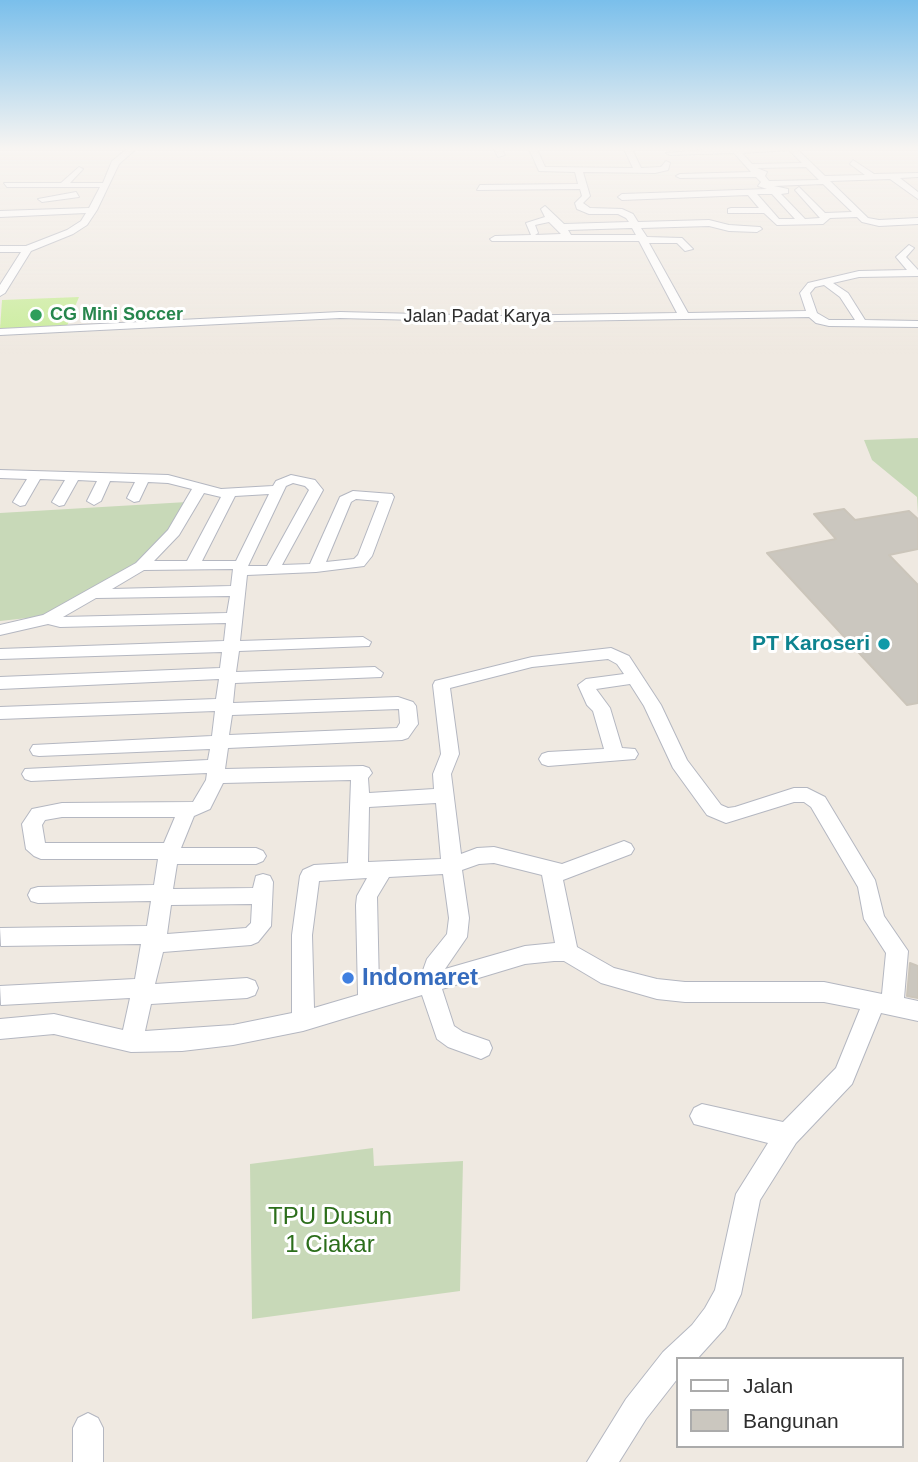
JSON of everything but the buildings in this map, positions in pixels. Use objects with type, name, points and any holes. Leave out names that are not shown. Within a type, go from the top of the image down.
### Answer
[{"type":"street","points":[[31,225],[35,217]]},
{"type":"street","points":[[0,249],[27,249],[76,229],[88,217]]},
{"type":"street","points":[[629,217],[644,239],[684,316]]},
{"type":"street","points":[[742,217],[749,221]]},
{"type":"street","points":[[562,227],[709,223],[729,228],[754,217]]},
{"type":"street","points":[[773,217],[777,222],[825,220],[824,217]]},
{"type":"street","points":[[799,217],[803,222]]},
{"type":"street","points":[[865,217],[869,221],[918,220]]},
{"type":"street","points":[[533,233],[530,223],[550,219],[562,227],[567,237]]},
{"type":"street","points":[[495,239],[567,237],[679,240],[688,249]]},
{"type":"street","points":[[909,248],[901,257],[918,286]]},
{"type":"street","points":[[0,293],[27,249]]},
{"type":"street","points":[[812,314],[806,290],[812,285],[852,275],[912,273]]},
{"type":"street","points":[[827,283],[842,294],[861,322]]},
{"type":"street","name":"Jalan Padat Karya","points":[[0,332],[340,315],[497,319],[812,314],[823,322],[918,324]]},
{"type":"street","points":[[0,474],[180,481],[199,489],[230,493],[277,490]]},
{"type":"street","points":[[20,502],[35,476]]},
{"type":"street","points":[[59,502],[73,477]]},
{"type":"street","points":[[94,501],[105,477]]},
{"type":"street","points":[[134,498],[143,478]]},
{"type":"street","points":[[256,856],[41,851],[36,849],[32,824],[38,814],[62,810],[187,810],[203,804],[217,771],[240,576],[277,490],[285,481],[291,479],[304,481],[316,488],[271,571]]},
{"type":"street","points":[[0,629],[48,619],[141,566],[174,532],[199,489]]},
{"type":"street","points":[[192,566],[230,493]]},
{"type":"street","points":[[96,594],[271,571],[316,568],[361,562],[387,497],[353,495],[345,500],[316,568]]},
{"type":"street","points":[[141,566],[192,566],[240,576]]},
{"type":"street","points":[[48,619],[60,622],[234,618]]},
{"type":"street","points":[[0,654],[363,642]]},
{"type":"street","points":[[481,1048],[456,1040],[445,1032],[430,984],[435,966],[457,937],[459,918],[444,796],[443,770],[450,754],[441,685],[532,662],[611,653],[623,660],[652,705],[679,763],[702,797],[720,814],[735,814],[794,795],[807,795],[818,803],[868,886],[874,919],[897,951],[883,1003],[862,1037],[844,1076],[787,1135],[750,1194],[737,1241],[735,1267],[728,1294],[702,1335],[679,1357]]},
{"type":"street","points":[[0,683],[375,673]]},
{"type":"street","points":[[548,759],[622,755],[601,708],[593,701],[586,685],[634,678]]},
{"type":"street","points":[[0,713],[398,703],[407,706],[409,724],[402,734],[39,750]]},
{"type":"street","points":[[31,774],[217,771],[361,776],[358,870]]},
{"type":"street","points":[[360,800],[444,796]]},
{"type":"street","points":[[131,1042],[154,939],[169,853],[187,810]]},
{"type":"street","points":[[303,1021],[302,935],[309,878],[314,873],[452,866],[477,856],[494,855],[562,872],[624,849]]},
{"type":"street","points":[[369,1003],[366,905],[367,895],[379,877],[380,870]]},
{"type":"street","points":[[551,871],[567,952]]},
{"type":"street","points":[[1,937],[154,939],[251,936],[261,926],[263,889],[162,895],[38,895]]},
{"type":"street","points":[[0,1029],[54,1024],[131,1042],[182,1041],[233,1035],[303,1021],[369,1003],[525,955],[567,952],[608,976],[657,989],[685,992],[824,992],[918,1011]]},
{"type":"street","points":[[1,995],[247,988]]},
{"type":"street","points":[[702,1116],[787,1135]]},
{"type":"street","points":[[602,1462],[636,1409],[676,1360]]},
{"type":"street","points":[[88,1428],[88,1462]]},
{"type":"green space","name":"CG Mini Soccer","points":[[79,297],[67,326],[0,329],[2,300]]},
{"type":"green space","points":[[918,438],[918,514],[917,497],[872,460],[864,440]]},
{"type":"green space","points":[[187,502],[163,542],[101,591],[55,615],[0,621],[0,513]]},
{"type":"green space","name":"TPU Dusun 1 Ciakar","points":[[373,1148],[374,1166],[463,1161],[460,1291],[252,1319],[250,1164]]},
{"type":"place","name":"CG Mini Soccer","points":[[36,315]]},
{"type":"place","name":"PT Karoseri","points":[[884,644]]},
{"type":"place","name":"Indomaret","points":[[348,978]]}]
